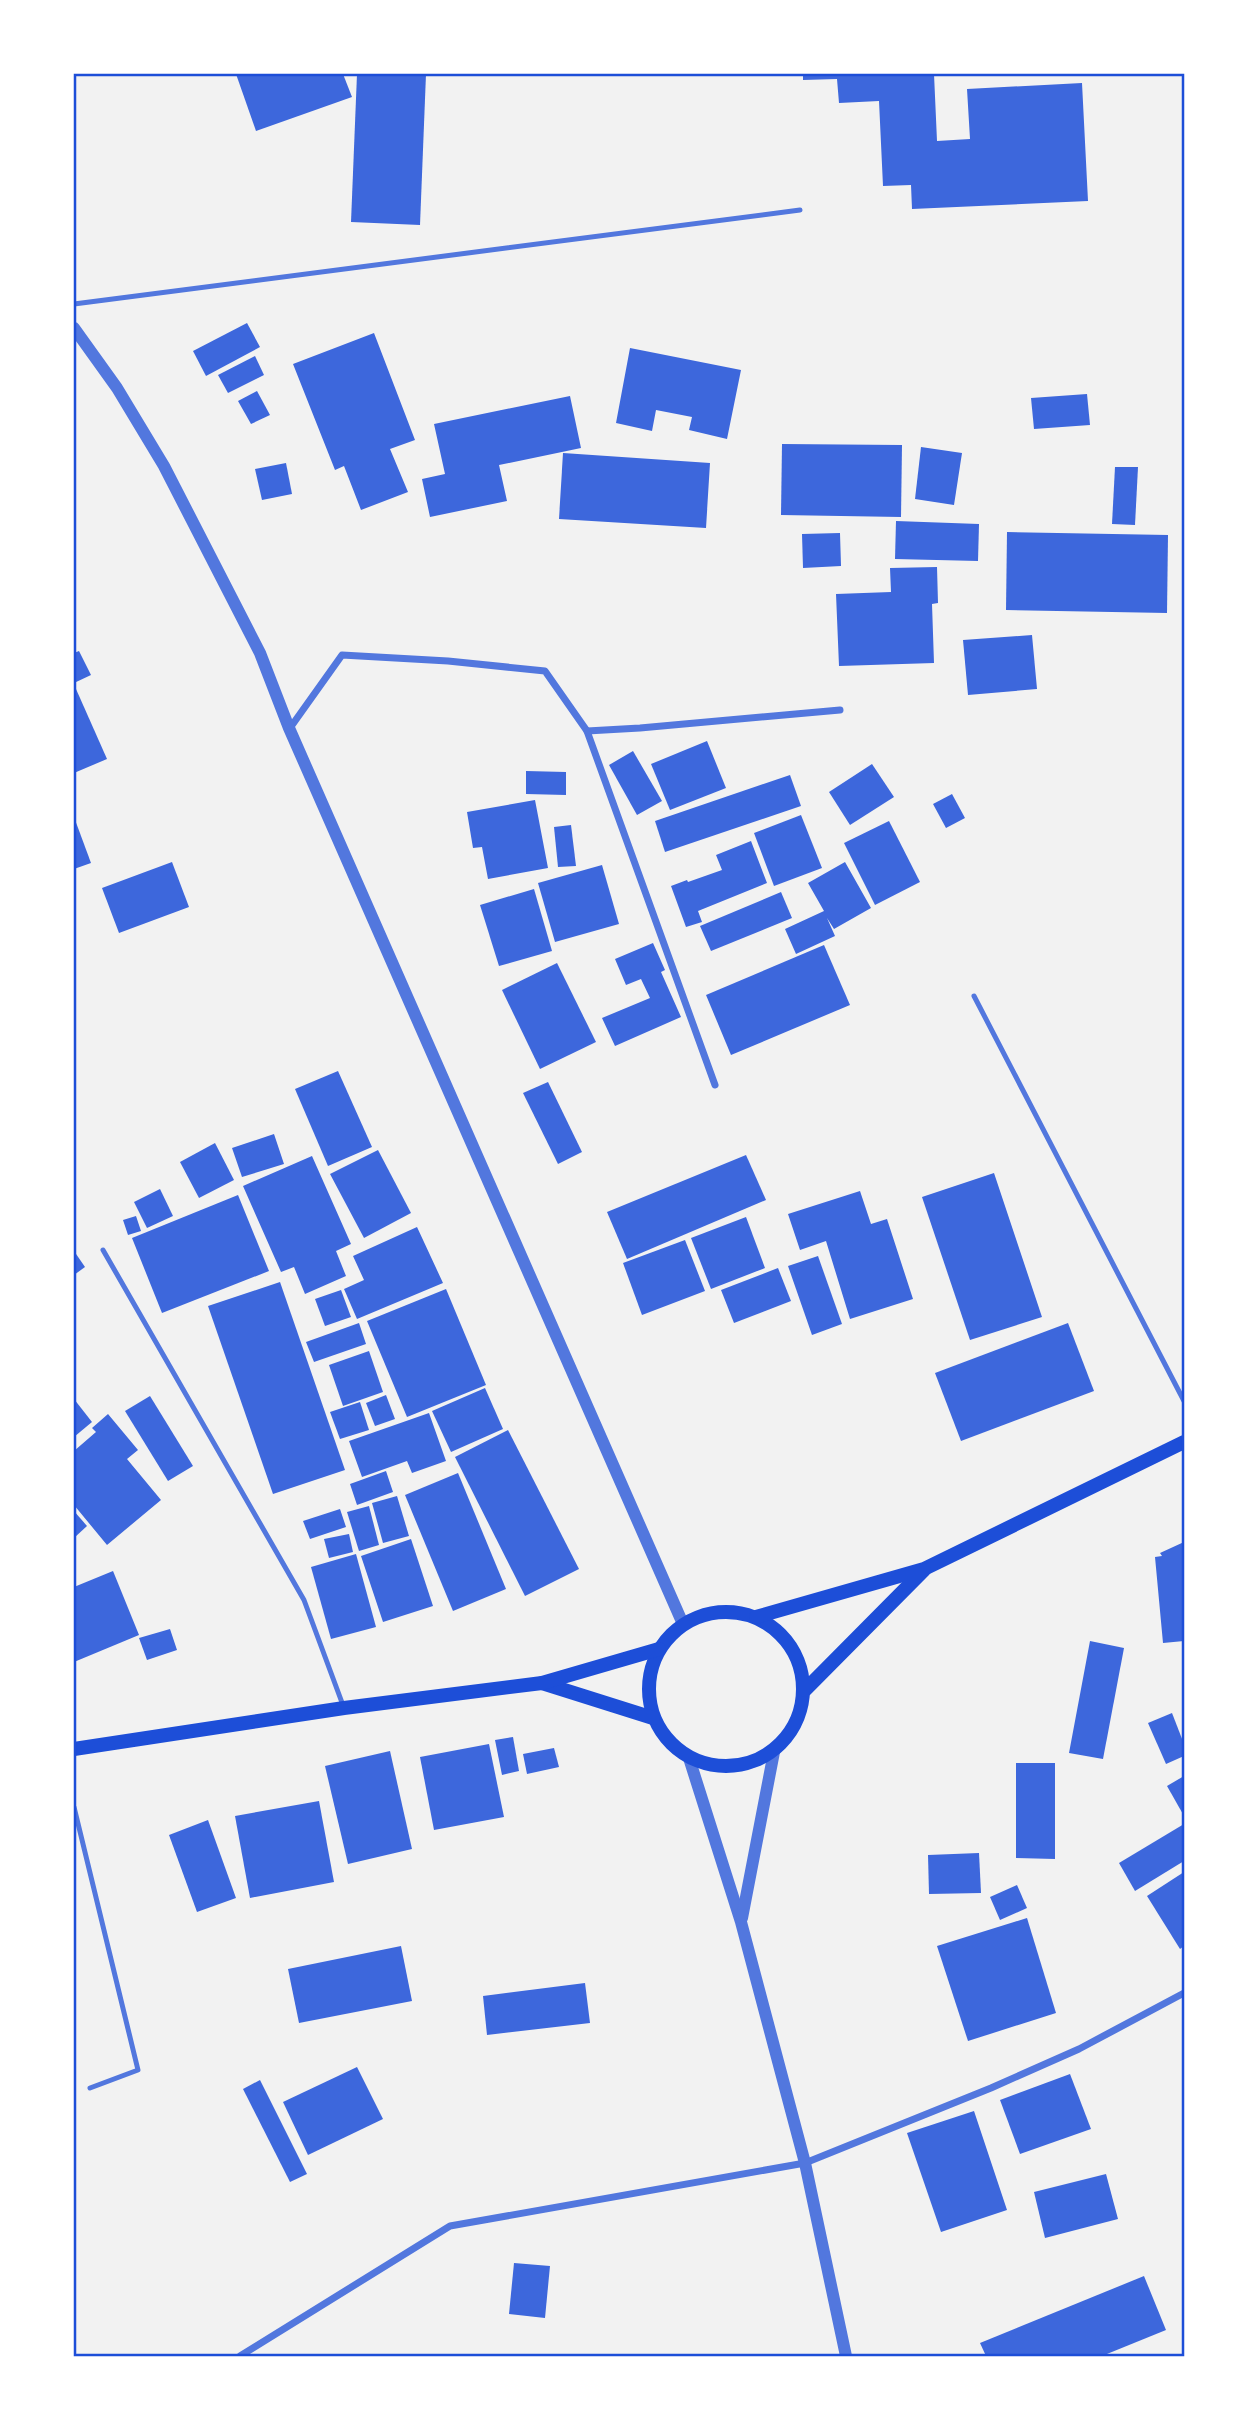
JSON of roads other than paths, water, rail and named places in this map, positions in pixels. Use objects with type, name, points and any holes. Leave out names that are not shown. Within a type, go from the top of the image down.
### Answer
[{"type":"main road","points":[[756,1617],[782,1634],[799,1660],[805,1690],[796,1725],[774,1752],[747,1765],[717,1767],[689,1758],[668,1741],[653,1718],[648,1683],[659,1649],[683,1624],[718,1612],[756,1617],[925,1569],[1185,1442]]},
{"type":"main road","points":[[805,1690],[925,1569]]},
{"type":"main road","points":[[74,1746],[344,1707],[542,1684],[659,1649]]},
{"type":"main road","points":[[542,1684],[653,1718]]},
{"type":"street","points":[[74,328],[117,388],[164,466],[260,653],[289,728],[683,1624]]},
{"type":"street","points":[[289,728],[342,655],[448,661],[545,671],[587,731],[715,1084]]},
{"type":"street","points":[[587,731],[840,710]]},
{"type":"street","points":[[741,1922],[774,1752]]},
{"type":"street","points":[[689,1758],[741,1922],[805,2163],[846,2357]]},
{"type":"street","points":[[240,2357],[450,2226],[805,2163],[1079,2049],[1185,1993]]},
{"type":"lane","points":[[74,304],[800,210]]},
{"type":"lane","points":[[974,996],[1185,1401]]},
{"type":"lane","points":[[103,1250],[304,1600],[344,1707]]},
{"type":"lane","points":[[74,1807],[138,2070],[90,2088]]}]
